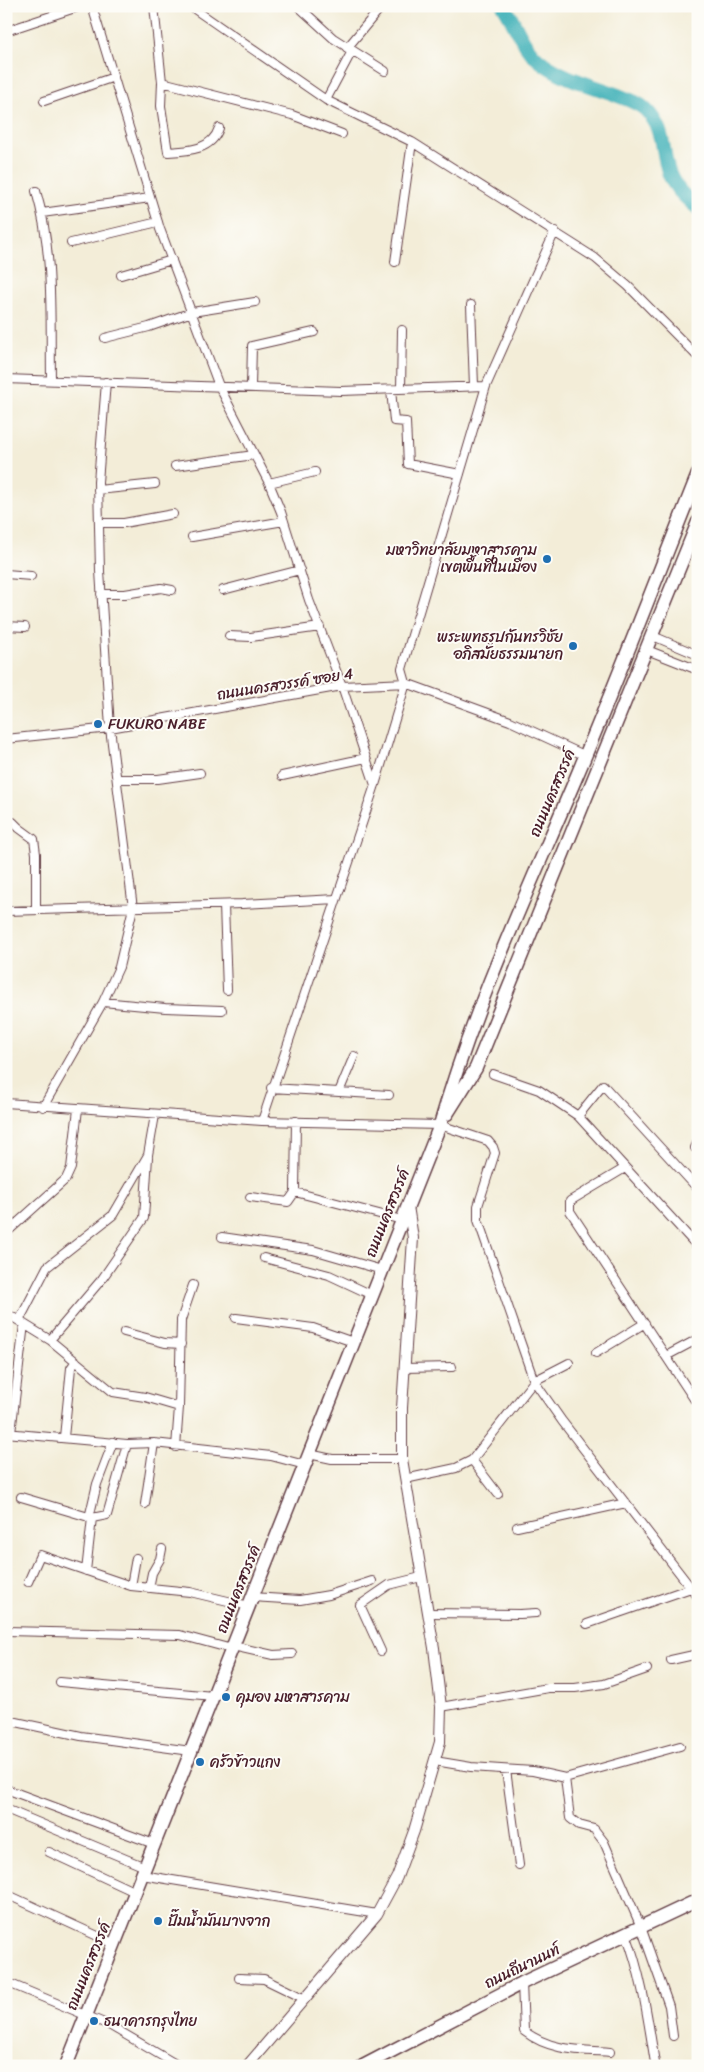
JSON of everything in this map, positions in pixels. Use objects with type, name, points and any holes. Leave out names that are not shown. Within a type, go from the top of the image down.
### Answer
[{"type":"main road","name":"ถนนนครสวรรค์","points":[[66,2066],[440,1125],[456,1070],[490,981],[586,756],[698,474]]},
{"type":"main road","name":"ถนนนครสวรรค์","points":[[440,1125],[472,1077],[698,522]]},
{"type":"main road","points":[[456,1070],[472,1077]]},
{"type":"main road","name":"ถนนถีนานนท์","points":[[365,2065],[522,1983],[698,1900]]},
{"type":"street","points":[[6,31],[81,6]]},
{"type":"street","points":[[92,6],[158,222],[219,386],[268,483],[284,521],[375,785]]},
{"type":"street","points":[[154,6],[162,82],[161,106],[168,152],[202,147],[216,137],[219,128]]},
{"type":"street","points":[[190,6],[326,100],[412,142],[595,258],[628,286],[698,357]]},
{"type":"street","points":[[298,6],[326,32],[350,50],[385,71]]},
{"type":"street","points":[[326,100],[350,50],[382,6]]},
{"type":"street","points":[[44,101],[114,77]]},
{"type":"street","points":[[162,82],[292,115],[342,134]]},
{"type":"street","points":[[395,262],[412,142]]},
{"type":"street","points":[[36,191],[42,213],[49,274],[51,380]]},
{"type":"street","points":[[42,213],[150,198]]},
{"type":"street","points":[[71,243],[158,222]]},
{"type":"street","points":[[262,1120],[271,1088],[375,785],[406,683],[402,668],[486,386],[555,232]]},
{"type":"street","points":[[121,275],[172,260]]},
{"type":"street","points":[[105,338],[149,327],[192,312],[255,302]]},
{"type":"street","points":[[471,304],[474,386]]},
{"type":"street","points":[[401,390],[402,330]]},
{"type":"street","points":[[251,387],[252,346],[314,332]]},
{"type":"street","points":[[6,379],[341,391],[486,386]]},
{"type":"street","points":[[43,1107],[103,1002],[119,967],[133,908],[110,728],[101,594],[98,490],[106,382]]},
{"type":"street","points":[[391,390],[394,421],[406,422],[408,464],[460,474]]},
{"type":"street","points":[[175,466],[254,455]]},
{"type":"street","points":[[268,483],[315,472]]},
{"type":"street","points":[[98,490],[155,484]]},
{"type":"street","points":[[99,523],[124,522],[173,514]]},
{"type":"street","points":[[192,537],[284,521]]},
{"type":"street","points":[[223,590],[300,570]]},
{"type":"street","points":[[6,574],[31,576]]},
{"type":"street","points":[[101,594],[125,594],[161,588],[172,590]]},
{"type":"street","points":[[6,626],[25,627]]},
{"type":"street","points":[[229,636],[251,637],[320,627]]},
{"type":"street","points":[[653,636],[698,655]]},
{"type":"street","points":[[647,650],[698,670]]},
{"type":"street","name":"ถนนนครสวรรค์ ซอย 4","points":[[6,739],[110,728],[342,686],[406,683],[510,721],[586,756]]},
{"type":"street","points":[[282,776],[366,758]]},
{"type":"street","points":[[117,779],[158,779],[200,773]]},
{"type":"street","points":[[6,821],[13,822],[18,828],[34,839],[36,854],[36,910]]},
{"type":"street","points":[[6,910],[224,905],[336,899]]},
{"type":"street","points":[[224,905],[227,990]]},
{"type":"street","points":[[103,1002],[165,1008],[222,1010]]},
{"type":"street","points":[[340,1092],[354,1056]]},
{"type":"street","points":[[493,1074],[539,1090],[578,1116],[698,1247]]},
{"type":"street","points":[[578,1116],[603,1085],[698,1189]]},
{"type":"street","points":[[271,1088],[389,1095]]},
{"type":"street","points":[[6,1104],[156,1115],[440,1125],[488,1141],[495,1153],[478,1206],[478,1220],[534,1381],[562,1421],[698,1597]]},
{"type":"street","points":[[6,1233],[66,1179],[71,1168],[78,1109]]},
{"type":"street","points":[[50,1340],[102,1279],[144,1218],[148,1154],[156,1115]]},
{"type":"street","points":[[250,1197],[288,1202],[295,1192],[296,1121]]},
{"type":"street","points":[[148,1154],[113,1216],[46,1267],[21,1322],[8,1433],[127,1444],[154,1444],[307,1460],[402,1459]]},
{"type":"street","points":[[625,1168],[570,1201],[570,1211],[698,1404]]},
{"type":"street","points":[[295,1192],[402,1220]]},
{"type":"street","points":[[247,2066],[377,1914],[397,1877],[414,1831],[440,1742],[441,1707],[434,1648],[402,1459],[404,1368],[412,1238],[408,1204]]},
{"type":"street","points":[[222,1237],[313,1250],[382,1270]]},
{"type":"street","points":[[264,1258],[328,1275],[372,1295]]},
{"type":"street","points":[[176,1447],[181,1320],[193,1285]]},
{"type":"street","points":[[6,1313],[50,1340],[113,1392],[146,1397],[179,1407]]},
{"type":"street","points":[[236,1318],[313,1328],[353,1342]]},
{"type":"street","points":[[596,1353],[645,1323]]},
{"type":"street","points":[[124,1332],[164,1344],[180,1344]]},
{"type":"street","points":[[666,1356],[698,1339]]},
{"type":"street","points":[[64,1437],[70,1368],[76,1361]]},
{"type":"street","points":[[405,1479],[456,1468],[472,1460],[534,1381],[569,1363]]},
{"type":"street","points":[[404,1368],[452,1368]]},
{"type":"street","points":[[86,1571],[90,1518],[96,1484],[113,1442]]},
{"type":"street","points":[[21,1497],[90,1518],[107,1515],[127,1444]]},
{"type":"street","points":[[145,1504],[154,1444]]},
{"type":"street","points":[[472,1460],[498,1494]]},
{"type":"street","points":[[517,1527],[626,1503]]},
{"type":"street","points":[[149,1588],[152,1573],[160,1559],[162,1549]]},
{"type":"street","points":[[28,1582],[40,1555],[131,1586],[190,1592],[250,1602],[300,1600],[329,1595],[372,1581]]},
{"type":"street","points":[[131,1586],[136,1558]]},
{"type":"street","points":[[381,1651],[360,1605],[389,1585],[421,1577]]},
{"type":"street","points":[[587,1624],[691,1588]]},
{"type":"street","points":[[428,1613],[536,1613]]},
{"type":"street","points":[[6,1631],[180,1635],[272,1655],[292,1654]]},
{"type":"street","points":[[671,1660],[698,1654]]},
{"type":"street","points":[[441,1707],[548,1688],[575,1688],[604,1684],[648,1669]]},
{"type":"street","points":[[60,1682],[213,1696]]},
{"type":"street","points":[[7,1720],[81,1736],[191,1751]]},
{"type":"street","points":[[435,1761],[506,1770],[533,1771],[565,1778],[680,1746]]},
{"type":"street","points":[[506,1770],[519,1865]]},
{"type":"street","points":[[565,1778],[570,1818],[579,1826],[594,1829],[604,1842],[641,1927],[669,2006],[673,2036]]},
{"type":"street","points":[[6,1789],[154,1844]]},
{"type":"street","points":[[6,1809],[144,1871],[377,1914]]},
{"type":"street","points":[[49,1852],[135,1892]]},
{"type":"street","points":[[6,1894],[115,1944]]},
{"type":"street","points":[[626,1934],[639,1978],[655,2063]]},
{"type":"street","points":[[239,1978],[264,1979],[304,1999]]},
{"type":"street","points":[[6,1982],[87,2014],[179,2066]]},
{"type":"street","points":[[522,1983],[524,2031],[537,2041],[569,2049],[610,2052]]},
{"type":"waterway","points":[[504,6],[528,48],[547,66],[565,76],[630,100],[646,110],[657,125],[660,133],[671,179],[681,193],[698,208]]},
{"type":"place","name":"มหาวิทยาลัยมหาสารคาม เขตพื้นที่ในเมือง","points":[[547,559]]},
{"type":"place","name":"พระพุทธรูปกันทรวิชัย อภิสมัยธรรมนายก","points":[[573,646]]},
{"type":"place","name":"FUKURO NABE","points":[[98,724]]},
{"type":"place","name":"คุมอง มหาสารคาม","points":[[226,1697]]},
{"type":"place","name":"ครัวข้าวแกง","points":[[200,1762]]},
{"type":"place","name":"ปั๊มน้ำมันบางจาก","points":[[158,1921]]},
{"type":"place","name":"ธนาคารกรุงไทย","points":[[94,2021]]}]
